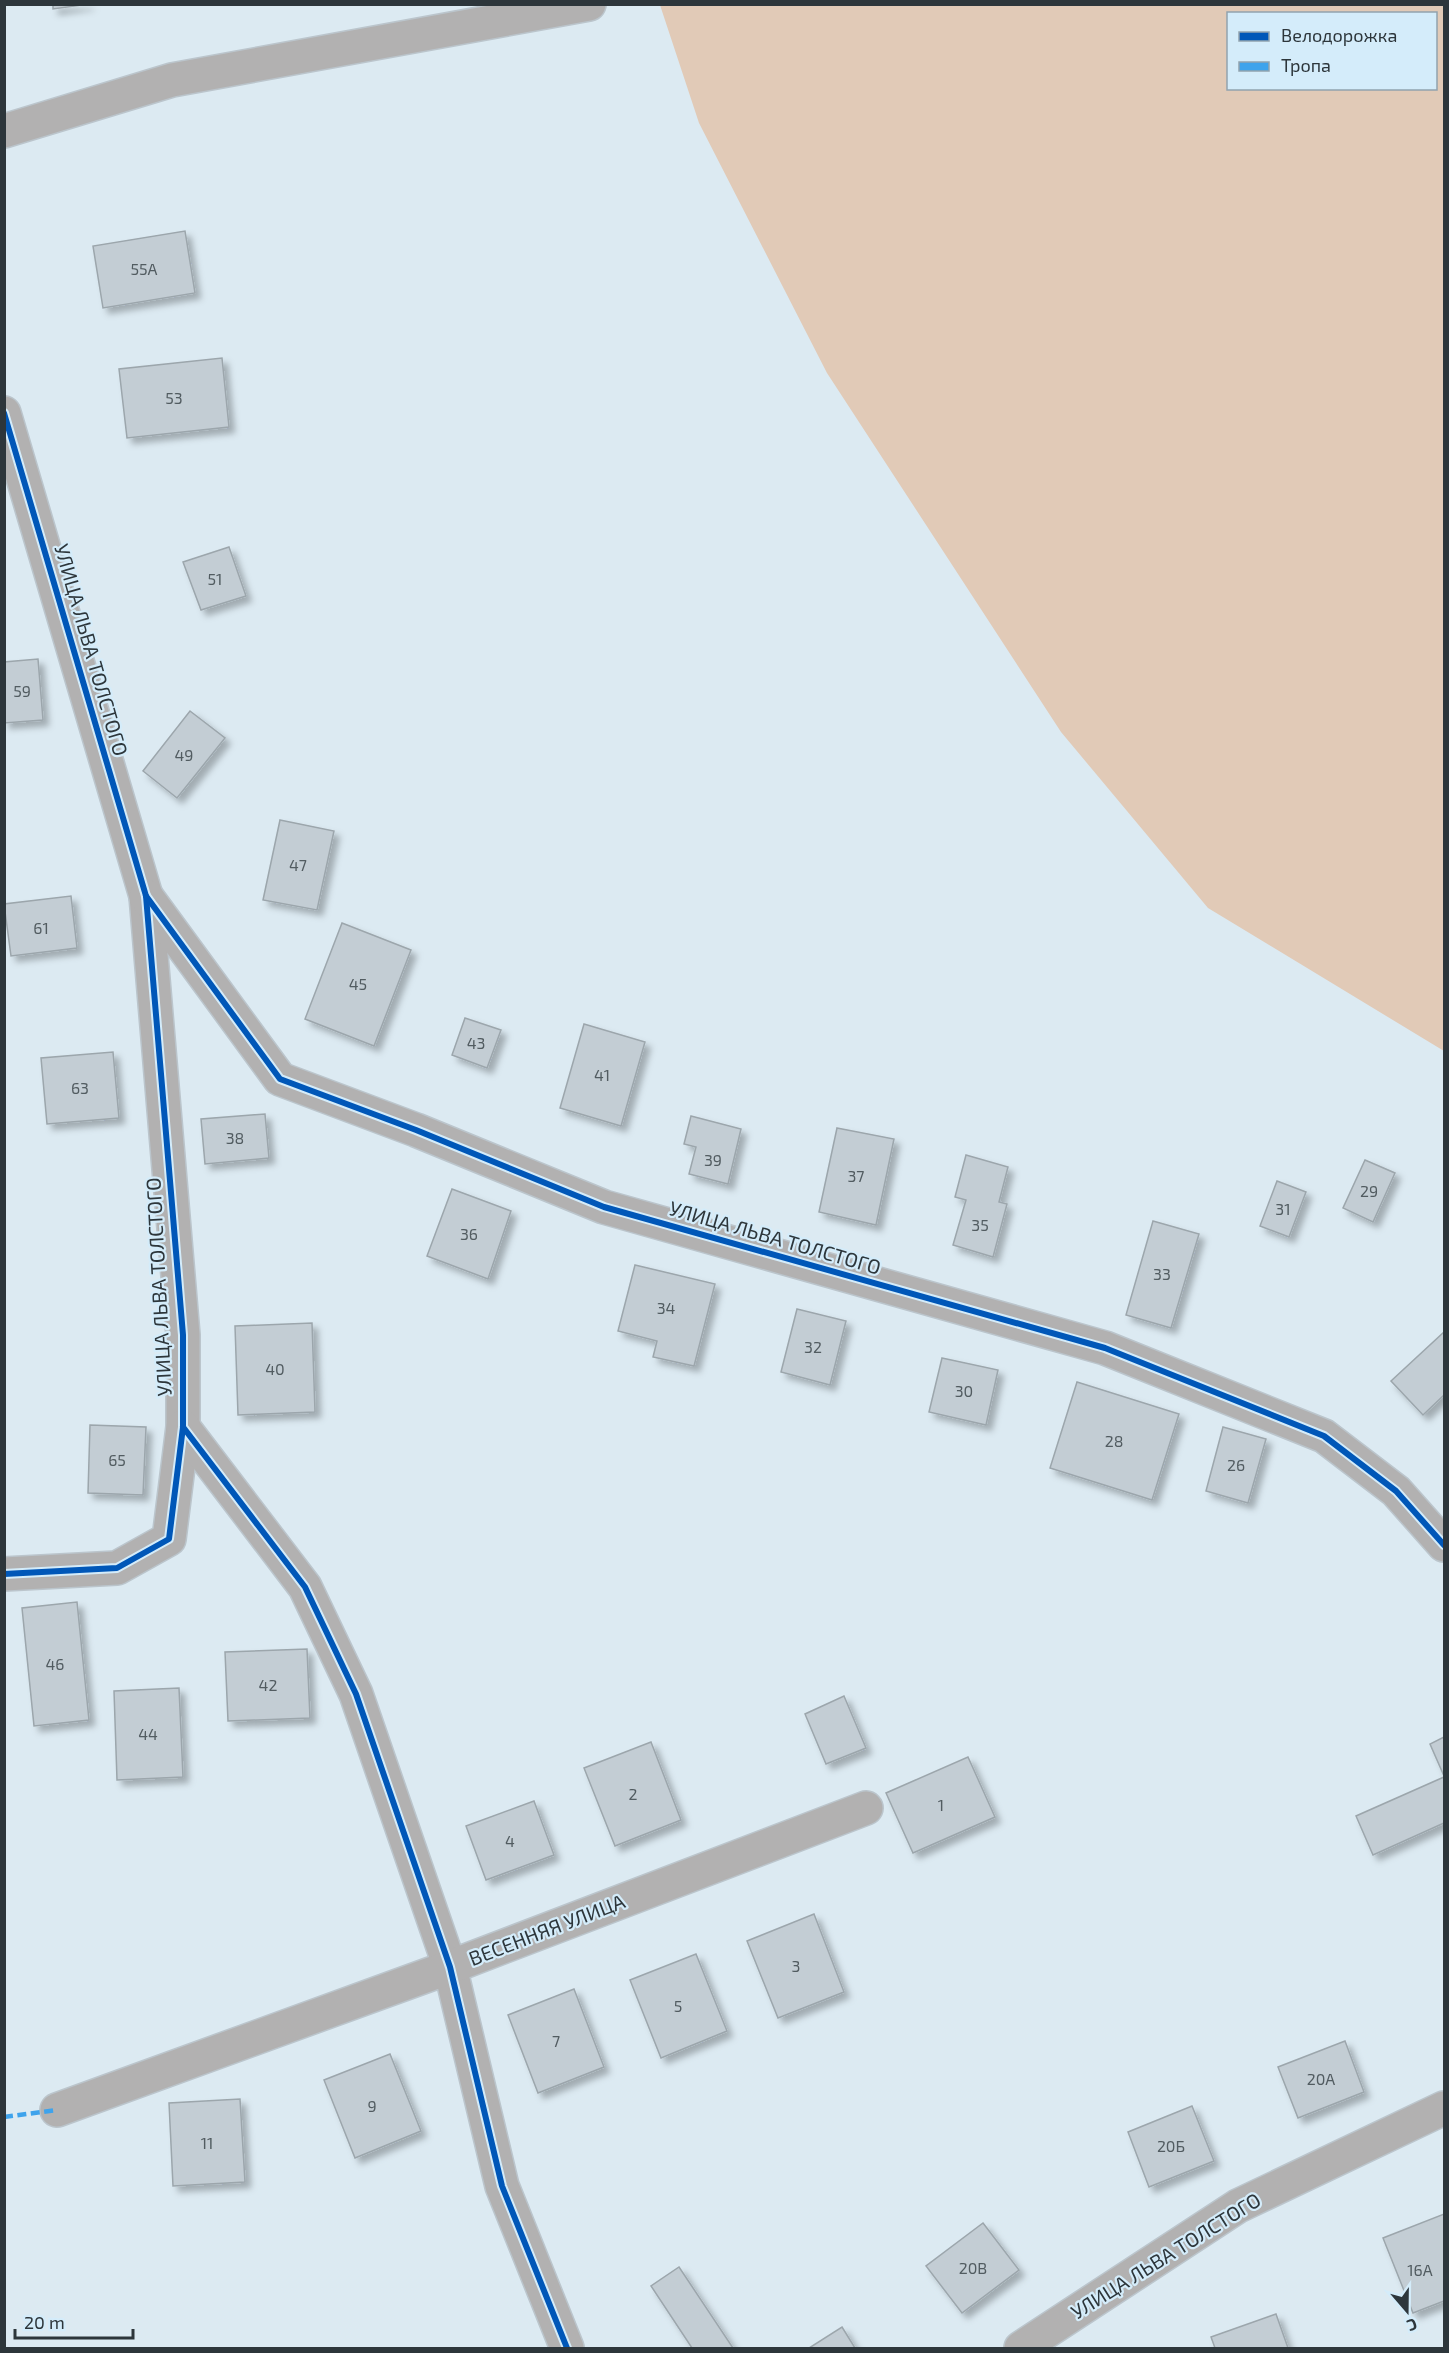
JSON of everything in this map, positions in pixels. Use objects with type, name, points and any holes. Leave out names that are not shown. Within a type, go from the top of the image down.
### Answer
[{"type":"street","points":[[4,131],[172,80],[589,4]]},
{"type":"street","name":"УЛИЦА ЛЬВА ТОЛСТОГО","points":[[4,413],[146,896],[183,1335],[183,1427],[169,1539],[117,1568],[4,1575]]},
{"type":"street","name":"УЛИЦА ЛЬВА ТОЛСТОГО","points":[[146,896],[280,1079],[416,1130],[604,1207],[1105,1348],[1324,1436],[1396,1491],[1444,1545]]},
{"type":"street","points":[[183,1427],[305,1587],[356,1694],[450,1967],[502,2186],[567,2349]]},
{"type":"street","name":"ВЕСЕННЯЯ УЛИЦА","points":[[57,2110],[450,1967],[866,1808]]},
{"type":"street","name":"УЛИЦА ЛЬВА ТОЛСТОГО","points":[[1021,2349],[1238,2206],[1444,2108]]},
{"type":"shaded area","points":[[660,5],[1444,5],[1444,1051],[1208,908],[1061,732],[827,373],[699,123]]},
{"type":"building","points":[[53,4],[89,4],[53,9]]},
{"type":"building","points":[[185,231],[195,293],[103,308],[93,246]]},
{"type":"building","points":[[222,358],[229,427],[127,438],[119,369]]},
{"type":"building","points":[[229,547],[246,596],[201,610],[183,562]]},
{"type":"building","points":[[38,659],[43,720],[4,723],[4,662]]},
{"type":"building","points":[[190,711],[225,738],[177,798],[143,771]]},
{"type":"building","points":[[280,820],[334,831],[317,910],[263,900]]},
{"type":"building","points":[[71,896],[77,948],[11,956],[4,904]]},
{"type":"building","points":[[342,923],[411,950],[374,1046],[305,1019]]},
{"type":"building","points":[[465,1018],[501,1030],[487,1068],[452,1055]]},
{"type":"building","points":[[584,1024],[645,1042],[621,1126],[560,1108]]},
{"type":"building","points":[[113,1052],[119,1118],[47,1124],[41,1058]]},
{"type":"building","points":[[265,1114],[269,1158],[205,1164],[201,1119]]},
{"type":"building","points":[[691,1116],[741,1129],[728,1184],[689,1174],[696,1147],[684,1144]]},
{"type":"building","points":[[837,1128],[894,1139],[876,1225],[819,1212]]},
{"type":"building","points":[[966,1155],[1008,1167],[999,1202],[1007,1204],[993,1257],[953,1245],[966,1200],[955,1197]]},
{"type":"building","points":[[1365,1160],[1395,1173],[1373,1222],[1343,1208]]},
{"type":"building","points":[[1277,1181],[1306,1192],[1289,1237],[1260,1226]]},
{"type":"building","points":[[452,1189],[511,1211],[488,1279],[427,1256]]},
{"type":"building","points":[[1153,1221],[1199,1234],[1171,1328],[1126,1315]]},
{"type":"building","points":[[635,1265],[715,1284],[694,1366],[653,1357],[657,1341],[618,1331]]},
{"type":"building","points":[[797,1309],[846,1321],[830,1385],[781,1372]]},
{"type":"building","points":[[312,1323],[315,1412],[238,1415],[235,1326]]},
{"type":"building","points":[[1444,1332],[1444,1395],[1423,1415],[1391,1381]]},
{"type":"building","points":[[942,1358],[998,1370],[986,1425],[929,1412]]},
{"type":"building","points":[[1077,1382],[1179,1414],[1152,1500],[1050,1468]]},
{"type":"building","points":[[90,1425],[146,1427],[143,1495],[88,1493]]},
{"type":"building","points":[[1223,1427],[1266,1439],[1248,1503],[1206,1491]]},
{"type":"building","points":[[77,1602],[89,1720],[34,1726],[22,1608]]},
{"type":"building","points":[[307,1649],[310,1718],[228,1721],[225,1652]]},
{"type":"building","points":[[179,1688],[183,1777],[117,1780],[114,1691]]},
{"type":"building","points":[[844,1696],[866,1748],[826,1764],[805,1714]]},
{"type":"building","points":[[1444,1737],[1444,1776],[1430,1744]]},
{"type":"building","points":[[651,1742],[681,1820],[615,1846],[584,1768]]},
{"type":"building","points":[[968,1757],[995,1817],[913,1853],[886,1793]]},
{"type":"building","points":[[1444,1777],[1444,1823],[1373,1855],[1356,1816]]},
{"type":"building","points":[[534,1801],[554,1855],[486,1880],[466,1826]]},
{"type":"building","points":[[814,1914],[844,1992],[778,2018],[747,1941]]},
{"type":"building","points":[[696,1954],[727,2031],[661,2058],[630,1980]]},
{"type":"building","points":[[574,1989],[604,2067],[538,2093],[508,2015]]},
{"type":"building","points":[[1345,2041],[1364,2092],[1298,2118],[1278,2067]]},
{"type":"building","points":[[390,2054],[421,2131],[355,2158],[324,2080]]},
{"type":"building","points":[[240,2099],[245,2182],[173,2186],[169,2103]]},
{"type":"building","points":[[1192,2106],[1214,2161],[1149,2187],[1128,2132]]},
{"type":"building","points":[[1444,2214],[1444,2301],[1413,2313],[1383,2238]]},
{"type":"building","points":[[983,2223],[1019,2270],[962,2313],[926,2266]]},
{"type":"building","points":[[679,2267],[733,2348],[692,2348],[651,2286]]},
{"type":"building","points":[[1276,2314],[1288,2348],[1215,2348],[1211,2337]]},
{"type":"building","points":[[842,2327],[855,2348],[809,2348]]},
{"type":"marked path","points":[[4,2117],[57,2110]]},
{"type":"cycle path","points":[[4,413],[146,896],[183,1335],[183,1427],[169,1539],[117,1568],[4,1574]]},
{"type":"cycle path","points":[[146,896],[280,1079],[416,1130],[604,1207],[1105,1348],[1324,1436],[1396,1491],[1444,1545]]},
{"type":"cycle path","points":[[183,1427],[305,1587],[356,1694],[450,1967],[502,2186],[567,2348]]}]
